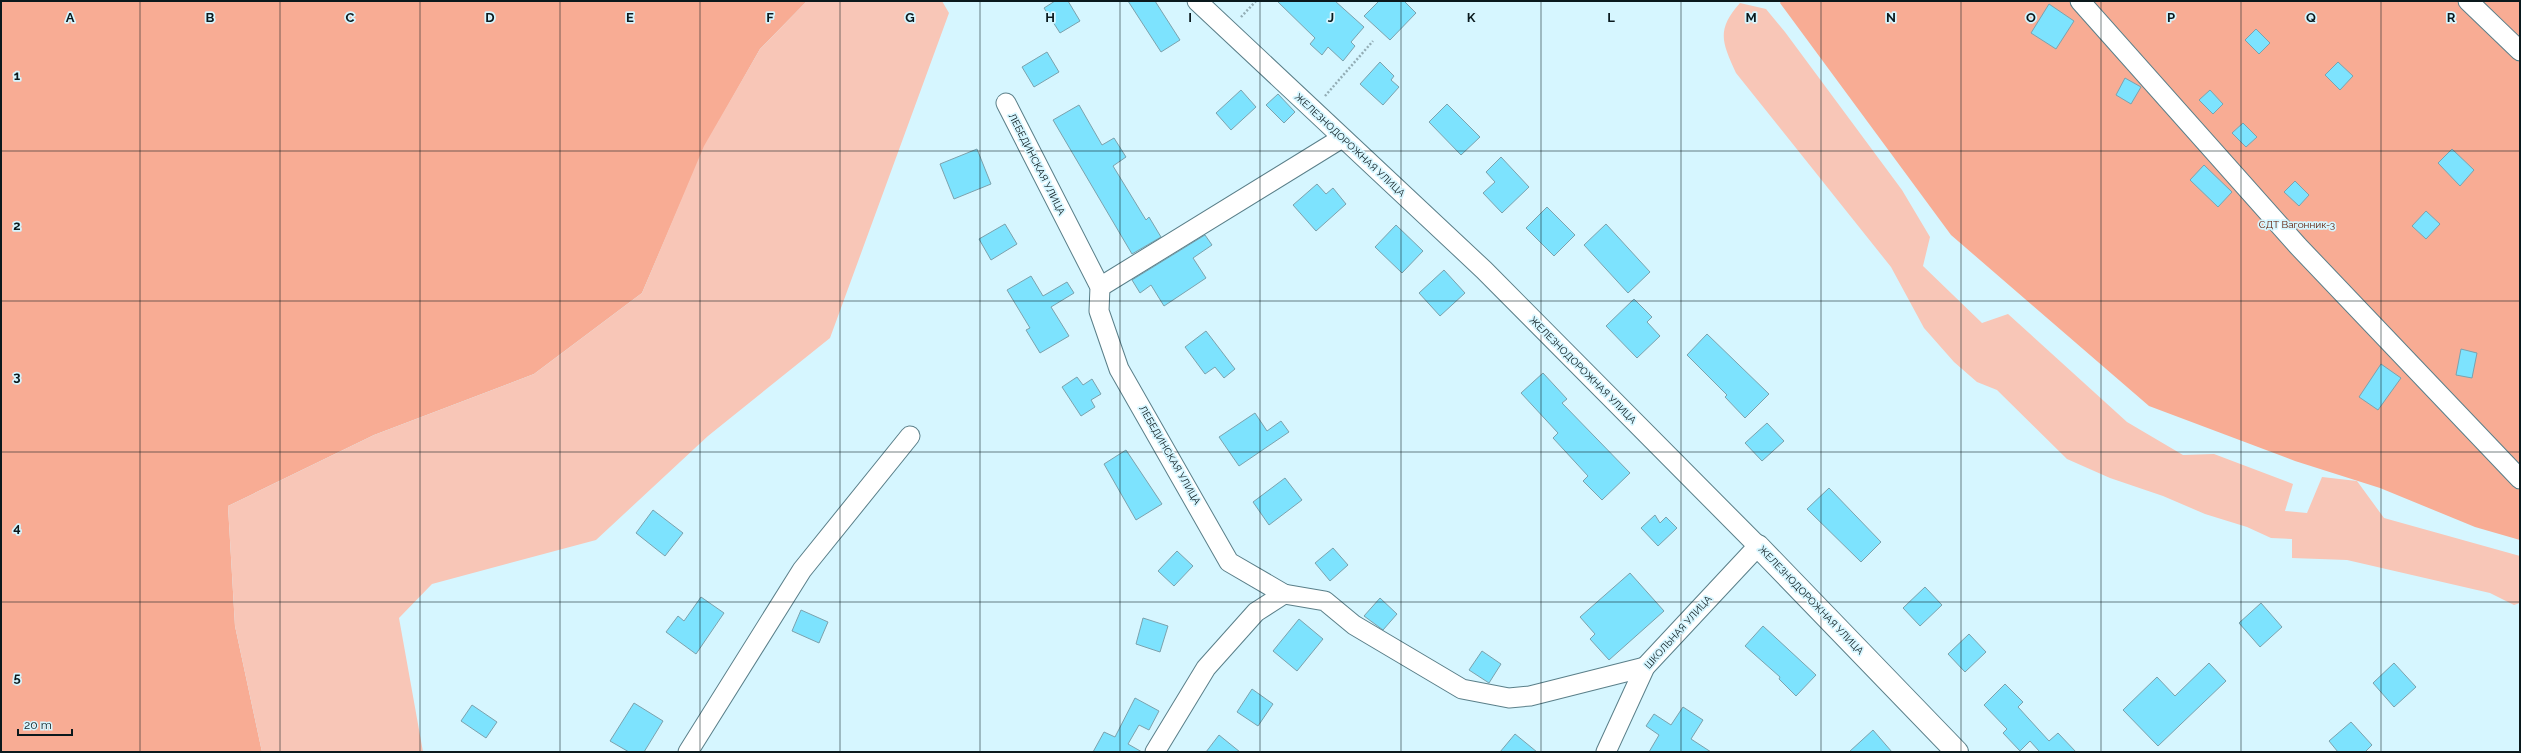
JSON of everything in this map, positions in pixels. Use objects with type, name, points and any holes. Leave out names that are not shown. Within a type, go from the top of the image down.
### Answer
[{"type":"street","name":"ЖЕЛЕЗНОДОРОЖНАЯ УЛИЦА","points":[[1197,1],[1484,270],[1758,546],[1957,752]]},
{"type":"street","points":[[2080,1],[2298,246],[2520,479]]},
{"type":"street","points":[[2468,1],[2520,51]]},
{"type":"street","name":"ЛЕБЕДИНСКАЯ УЛИЦА","points":[[1006,103],[1100,287],[1099,311],[1120,369],[1229,562],[1284,594]]},
{"type":"street","points":[[1100,287],[1342,138]]},
{"type":"street","points":[[688,752],[802,570],[910,436]]},
{"type":"street","name":"ШКОЛЬНАЯ УЛИЦА","points":[[1606,752],[1645,666],[1758,546]]},
{"type":"street","points":[[1155,752],[1206,668],[1256,612],[1284,594],[1325,601],[1354,625],[1462,689],[1509,698],[1530,696],[1645,666]]},
{"type":"path","points":[[1313,110],[1373,41]]},
{"type":"green space","points":[[1,1],[807,1],[760,49],[705,146],[642,293],[534,374],[374,435],[228,506],[235,626],[262,752],[1,752]]},
{"type":"green space","name":"СДТ Вагонник-3","points":[[1781,1],[2520,1],[2520,540],[2475,527],[2380,488],[2295,461],[2149,406],[1951,235],[1780,3]]},
{"type":"shaded area","points":[[807,1],[942,1],[949,13],[830,338],[708,436],[596,540],[432,584],[399,618],[423,752],[262,752],[235,626],[228,506],[374,435],[534,374],[642,293],[704,146],[760,49]]},
{"type":"shaded area","points":[[1740,3],[1766,9],[1785,32],[1902,190],[1930,237],[1923,266],[1982,323],[2008,314],[2127,422],[2183,455],[2214,454],[2293,484],[2285,511],[2307,513],[2322,477],[2357,481],[2384,518],[2520,556],[2520,603],[2514,605],[2490,593],[2347,560],[2292,558],[2292,539],[2271,538],[2247,527],[2205,514],[2163,496],[2110,478],[2067,459],[1997,390],[1977,382],[1954,362],[1924,328],[1891,267],[1736,73],[1727,53],[1724,29],[1732,12]]},
{"type":"building","points":[[1055,1],[1068,1],[1080,21],[1060,33],[1044,8]]},
{"type":"building","points":[[1128,1],[1155,1],[1180,40],[1161,52]]},
{"type":"building","points":[[1277,1],[1335,1],[1364,27],[1351,42],[1355,46],[1343,61],[1328,47],[1322,55],[1310,44],[1315,38]]},
{"type":"building","points":[[1379,1],[1404,1],[1416,13],[1390,40],[1364,16]]},
{"type":"building","points":[[2049,4],[2074,21],[2056,49],[2031,33]]},
{"type":"building","points":[[2256,29],[2270,43],[2259,54],[2245,40]]},
{"type":"building","points":[[1047,52],[1059,72],[1034,87],[1022,67]]},
{"type":"building","points":[[1380,62],[1394,76],[1391,80],[1399,87],[1383,105],[1360,84]]},
{"type":"building","points":[[2338,62],[2353,76],[2340,90],[2325,75]]},
{"type":"building","points":[[2125,78],[2141,87],[2131,104],[2116,95]]},
{"type":"building","points":[[1241,90],[1256,107],[1231,130],[1216,113]]},
{"type":"building","points":[[2210,90],[2223,104],[2213,114],[2199,100]]},
{"type":"building","points":[[1278,94],[1295,112],[1284,123],[1266,105]]},
{"type":"building","points":[[1447,104],[1480,137],[1461,155],[1429,122]]},
{"type":"building","points":[[1079,105],[1102,145],[1114,138],[1126,157],[1113,166],[1146,220],[1149,217],[1161,237],[1132,254],[1053,120]]},
{"type":"building","points":[[2243,123],[2257,137],[2246,147],[2232,133]]},
{"type":"building","points":[[977,149],[991,184],[954,199],[940,164]]},
{"type":"building","points":[[2452,149],[2474,170],[2460,186],[2438,163]]},
{"type":"building","points":[[1501,157],[1529,187],[1502,213],[1483,193],[1495,182],[1486,172]]},
{"type":"building","points":[[2204,165],[2232,192],[2218,207],[2190,180]]},
{"type":"building","points":[[2295,181],[2309,195],[2299,206],[2284,192]]},
{"type":"building","points":[[1317,184],[1326,194],[1333,188],[1346,204],[1316,231],[1293,205]]},
{"type":"building","points":[[1547,207],[1575,235],[1554,256],[1526,228]]},
{"type":"building","points":[[2426,211],[2440,224],[2426,239],[2412,226]]},
{"type":"building","points":[[1005,224],[1017,244],[991,260],[979,239]]},
{"type":"building","points":[[1606,224],[1650,272],[1628,293],[1584,245]]},
{"type":"building","points":[[1396,225],[1423,251],[1402,273],[1375,247]]},
{"type":"building","points":[[1205,235],[1212,245],[1193,258],[1206,278],[1164,306],[1151,285],[1140,293],[1132,280]]},
{"type":"building","points":[[1444,270],[1465,293],[1440,316],[1419,293]]},
{"type":"building","points":[[1031,276],[1043,296],[1067,282],[1074,293],[1051,307],[1069,336],[1040,353],[1026,330],[1030,328],[1007,290]]},
{"type":"building","points":[[1634,299],[1652,317],[1647,322],[1660,336],[1637,358],[1606,326]]},
{"type":"building","points":[[1206,331],[1235,369],[1224,378],[1215,367],[1205,374],[1185,347]]},
{"type":"building","points":[[1707,334],[1769,394],[1745,418],[1725,397],[1727,395],[1687,355]]},
{"type":"building","points":[[2461,349],[2477,353],[2472,378],[2456,375]]},
{"type":"building","points":[[2381,364],[2401,378],[2378,410],[2359,397]]},
{"type":"building","points":[[1543,373],[1567,399],[1562,403],[1630,473],[1602,500],[1583,481],[1588,476],[1553,438],[1558,433],[1521,393]]},
{"type":"building","points":[[1077,377],[1083,385],[1092,379],[1101,394],[1091,400],[1095,407],[1081,416],[1062,387]]},
{"type":"building","points":[[1255,413],[1267,431],[1281,421],[1289,432],[1239,466],[1219,437]]},
{"type":"building","points":[[1767,423],[1784,441],[1762,461],[1745,443]]},
{"type":"building","points":[[1126,450],[1162,504],[1136,520],[1104,464]]},
{"type":"building","points":[[1285,478],[1302,500],[1269,525],[1253,502]]},
{"type":"building","points":[[1829,488],[1881,542],[1861,562],[1807,509]]},
{"type":"building","points":[[653,510],[683,533],[665,556],[636,533]]},
{"type":"building","points":[[1655,515],[1660,523],[1666,517],[1677,528],[1658,546],[1641,528]]},
{"type":"building","points":[[1333,548],[1348,565],[1330,581],[1315,563]]},
{"type":"building","points":[[1177,551],[1193,566],[1174,586],[1158,571]]},
{"type":"building","points":[[1630,573],[1664,611],[1609,660],[1590,639],[1595,634],[1580,617]]},
{"type":"building","points":[[1925,587],[1942,605],[1920,626],[1903,608]]},
{"type":"building","points":[[701,597],[724,613],[696,654],[666,632],[678,616],[684,621]]},
{"type":"building","points":[[1380,598],[1397,614],[1383,630],[1364,616]]},
{"type":"building","points":[[2261,603],[2282,627],[2260,647],[2239,623]]},
{"type":"building","points":[[801,610],[828,622],[819,643],[792,631]]},
{"type":"building","points":[[1143,618],[1168,626],[1160,652],[1136,644]]},
{"type":"building","points":[[1299,619],[1323,639],[1297,671],[1273,651]]},
{"type":"building","points":[[1763,626],[1816,675],[1796,696],[1779,679],[1780,677],[1745,646]]},
{"type":"building","points":[[1969,634],[1986,652],[1965,672],[1948,654]]},
{"type":"building","points":[[1482,651],[1501,664],[1489,683],[1469,670]]},
{"type":"building","points":[[2209,663],[2226,681],[2158,746],[2123,710],[2157,677],[2175,696]]},
{"type":"building","points":[[2394,663],[2416,687],[2394,707],[2373,683]]},
{"type":"building","points":[[2005,684],[2023,702],[2018,707],[2049,741],[2058,733],[2076,752],[2038,752],[2039,751],[2030,741],[2020,751],[2003,733],[2007,729],[1984,705]]},
{"type":"building","points":[[1252,689],[1273,704],[1258,726],[1237,712]]},
{"type":"building","points":[[1135,698],[1159,711],[1149,730],[1139,725],[1128,744],[1142,752],[1093,752],[1104,732],[1115,737]]},
{"type":"building","points":[[634,703],[663,721],[644,752],[629,752],[610,741]]},
{"type":"building","points":[[472,705],[497,722],[486,738],[461,721]]},
{"type":"building","points":[[1683,707],[1703,720],[1691,739],[1711,752],[1649,752],[1659,735],[1646,726],[1654,714],[1671,725]]},
{"type":"building","points":[[2351,722],[2372,745],[2365,752],[2338,752],[2329,741]]},
{"type":"building","points":[[1873,730],[1892,752],[1849,752]]},
{"type":"building","points":[[1515,734],[1537,752],[1500,752]]},
{"type":"building","points":[[1219,735],[1240,752],[1206,752]]}]
